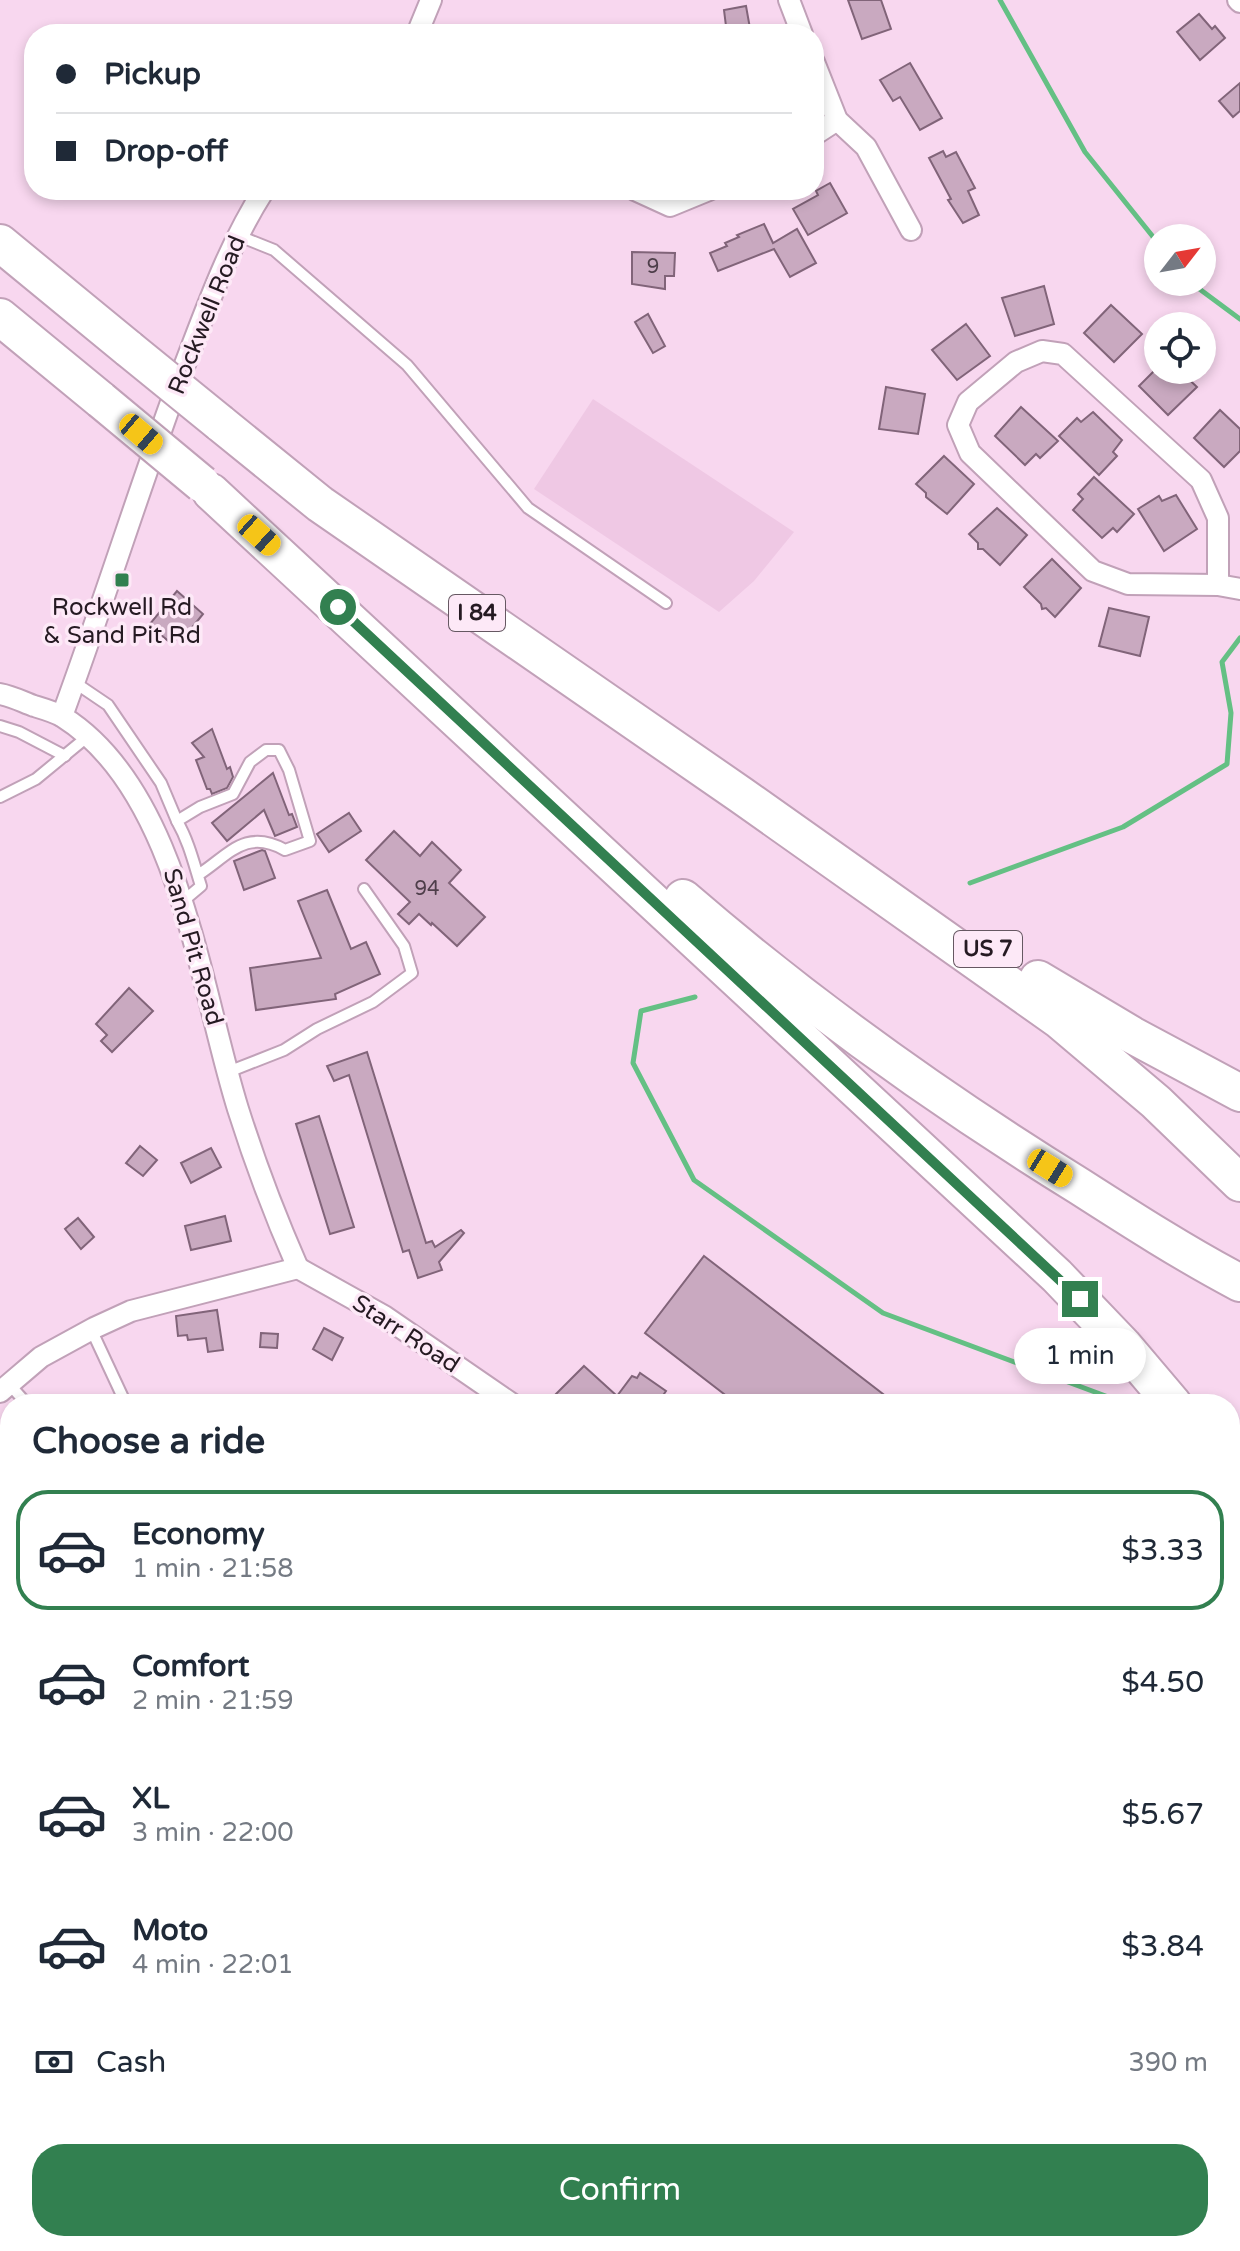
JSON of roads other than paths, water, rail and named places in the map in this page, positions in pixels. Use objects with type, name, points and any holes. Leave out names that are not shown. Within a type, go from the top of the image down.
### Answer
[{"type":"highway","name":"I 84","points":[[0,243],[320,504],[741,795],[1071,1030],[1156,1102],[1240,1183]]},
{"type":"highway","points":[[0,317],[421,660],[662,879],[841,1025],[1050,1168],[1240,1283]]},
{"type":"highway","points":[[207,488],[1057,1276],[1164,1394]]},
{"type":"highway","name":"US 7","points":[[741,795],[1079,1004],[1240,1093]]},
{"type":"street","points":[[421,24],[431,0]]},
{"type":"street","points":[[789,0],[798,24]]},
{"type":"street","points":[[824,87],[837,120],[866,147],[911,230]]},
{"type":"street","points":[[824,128],[837,120]]},
{"type":"street","name":"Rockwell Road","points":[[62,716],[137,494],[195,338],[239,236],[259,200]]},
{"type":"street","points":[[657,200],[670,206],[685,200]]},
{"type":"street","points":[[1218,585],[1218,518],[1201,480],[1063,354],[1042,351],[1016,362],[968,402],[958,425],[970,453],[1093,571],[1128,584],[1218,585],[1240,589]]},
{"type":"street","name":"Sand Pit Road","points":[[0,694],[62,716],[87,737],[116,768],[158,834],[182,902],[238,1108],[277,1221],[298,1268]]},
{"type":"street","points":[[4,1388],[41,1357],[131,1311],[298,1268]]},
{"type":"street","name":"Starr Road","points":[[298,1268],[384,1316],[497,1394]]},
{"type":"lane","points":[[239,236],[274,250],[407,365],[528,508],[666,603]]},
{"type":"lane","points":[[74,682],[108,705],[161,783],[186,837],[201,886],[182,902]]},
{"type":"lane","points":[[0,726],[19,732],[65,756]]},
{"type":"lane","points":[[0,797],[36,779],[87,737]]},
{"type":"lane","points":[[177,821],[200,807],[233,794],[250,762],[266,750],[279,750],[289,770],[310,841],[285,850],[276,845],[254,842],[240,844],[198,875]]},
{"type":"lane","points":[[228,1072],[284,1050],[317,1029],[373,1002],[412,973],[404,946],[364,889]]},
{"type":"lane","points":[[91,1329],[121,1394]]},
{"type":"waterway","points":[[1000,0],[1085,152],[1144,226]]},
{"type":"waterway","points":[[1209,296],[1240,319]]},
{"type":"waterway","points":[[970,883],[1123,827],[1227,764],[1231,713],[1222,662],[1240,638]]},
{"type":"waterway","points":[[695,997],[641,1011],[633,1063],[694,1180],[883,1313],[1100,1394]]},
{"type":"place","name":"Rockwell Rd & Sand Pit Rd","points":[[122,580]]}]
